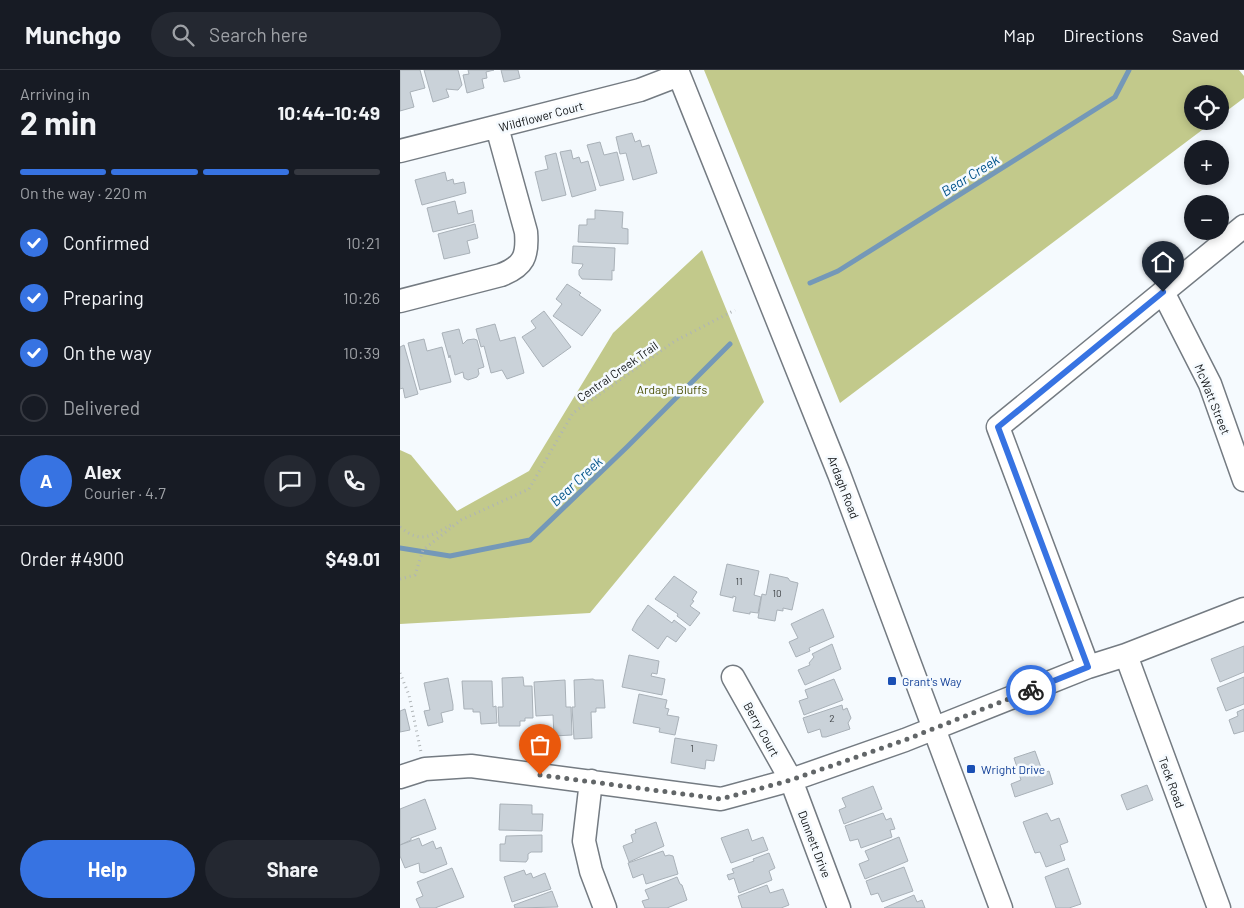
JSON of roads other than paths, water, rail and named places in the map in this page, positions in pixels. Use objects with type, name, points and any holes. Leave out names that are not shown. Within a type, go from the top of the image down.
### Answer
[{"type":"street","name":"Wildflower Court","points":[[400,151],[640,90],[678,72]]},
{"type":"street","name":"Ardagh Road","points":[[678,72],[839,474],[1001,908]]},
{"type":"street","points":[[400,301],[501,275],[512,271],[521,262],[527,249],[526,232],[497,127]]},
{"type":"street","points":[[1088,667],[998,427],[1244,226]]},
{"type":"street","name":"McWatt Street","points":[[1163,292],[1210,384],[1244,480]]},
{"type":"street","points":[[400,777],[425,768],[471,766],[721,799],[791,780],[905,740],[1088,667],[1126,655],[1244,609]]},
{"type":"street","name":"Teck Road","points":[[1126,655],[1219,908]]},
{"type":"street","name":"Berry Court","points":[[733,677],[791,780]]},
{"type":"street","name":"Dunnett Drive","points":[[791,780],[839,908]]},
{"type":"street","points":[[591,781],[584,841],[591,871],[605,908]]},
{"type":"waterway","name":"Bear Creek","points":[[810,283],[838,271],[1115,97],[1129,70]]},
{"type":"waterway","name":"Bear Creek","points":[[400,548],[450,556],[530,540],[730,344]]},
{"type":"place","name":"Grant's Way","points":[[892,681]]},
{"type":"place","name":"Wright Drive","points":[[971,769]]},
{"type":"park label","name":"Ardagh Bluffs","points":[[672,389]]}]
